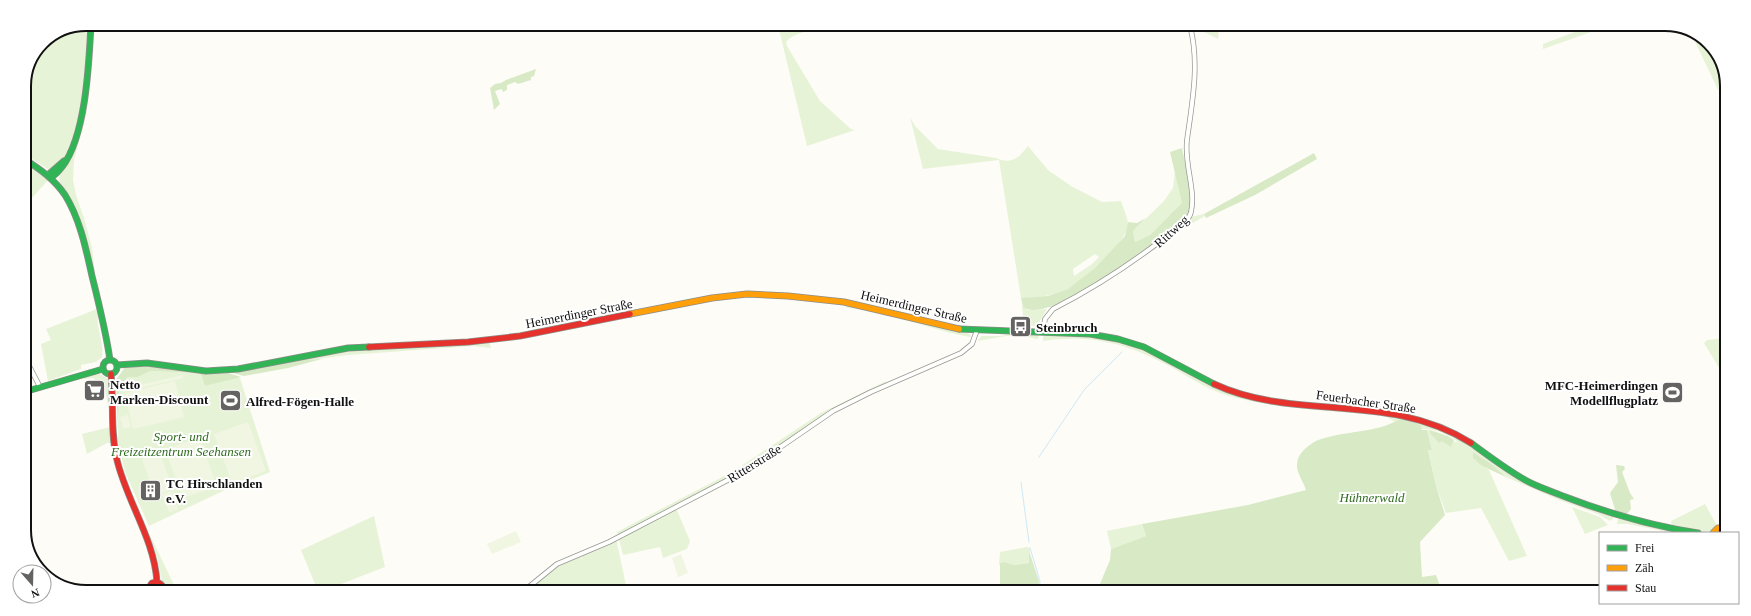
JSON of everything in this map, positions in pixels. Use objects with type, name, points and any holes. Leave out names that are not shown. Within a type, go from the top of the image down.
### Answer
[{"type":"main road","points":[[63,192],[59,178],[60,171],[74,141],[83,107],[89,31]]},
{"type":"main road","points":[[49,176],[66,159]]},
{"type":"main road","points":[[31,164],[49,176],[63,192],[75,212],[82,233],[102,315],[110,360]]},
{"type":"main road","points":[[49,176],[60,171]]},
{"type":"main road","name":"Heimerdinger Straße","points":[[117,365],[147,363],[206,372],[238,369],[348,348],[468,342],[520,336],[712,298],[747,294],[843,301],[938,325],[977,330],[1043,332]]},
{"type":"main road","name":"Feuerbacher Straße","points":[[1043,332],[1090,334],[1132,343],[1153,352],[1212,383],[1247,395],[1412,416],[1459,435],[1502,466],[1523,479],[1544,489],[1625,518],[1661,527],[1692,532]]},
{"type":"main road","points":[[110,360],[115,362],[117,365],[116,372],[111,374],[106,373],[104,369],[105,363],[110,360]]},
{"type":"main road","points":[[31,390],[104,369]]},
{"type":"main road","points":[[111,374],[115,455],[122,479],[152,550],[157,582]]},
{"type":"main road","points":[[151,585],[157,582]]},
{"type":"main road","points":[[157,582],[162,585]]},
{"type":"street","name":"Rittweg","points":[[1043,332],[1045,319],[1053,309],[1127,267],[1180,226],[1190,214],[1192,196],[1186,156],[1195,70],[1194,41],[1191,31]]},
{"type":"street","name":"Ritterstraße","points":[[532,585],[562,562],[618,537],[747,470],[833,411],[876,390],[961,353],[972,344],[977,330]]},
{"type":"street","points":[[31,370],[40,387]]},
{"type":"green space","points":[[91,31],[88,71],[91,71],[86,115],[74,160],[73,180],[92,248],[95,274],[104,311],[103,315],[82,233],[63,192],[59,178],[61,171],[48,175],[48,169],[31,158],[31,86],[35,65],[47,47],[56,40],[65,35],[76,32]]},
{"type":"green space","points":[[779,31],[809,31],[791,38],[786,42],[787,46],[820,101],[851,129],[855,130],[807,146]]},
{"type":"green space","points":[[1202,31],[1219,31],[1218,39]]},
{"type":"green space","points":[[1577,31],[1594,31],[1543,49],[1543,44]]},
{"type":"green space","points":[[1694,39],[1704,47],[1713,59],[1719,76],[1720,90],[1718,90]]},
{"type":"green space","points":[[536,69],[534,76],[531,77],[531,80],[518,84],[515,82],[507,85],[507,90],[503,92],[502,89],[495,91],[500,104],[494,110],[490,88],[495,84]]},
{"type":"green space","points":[[910,117],[915,126],[938,149],[996,158],[1006,161],[1018,157],[1028,146],[1048,170],[1071,186],[1102,202],[1121,201],[1128,222],[1126,232],[1112,251],[1092,271],[1073,286],[1066,290],[1049,295],[1021,298],[999,160],[923,169]],"holes":[[[1095,254],[1099,257],[1092,264],[1074,276],[1073,269]]]},
{"type":"green space","points":[[1182,148],[1191,195],[1188,212],[1184,220],[1130,261],[1080,293],[1056,305],[1037,310],[1023,307],[1021,298],[1048,296],[1068,289],[1095,268],[1125,236],[1128,222],[1137,223],[1146,218],[1133,231],[1135,242],[1150,235],[1182,203],[1170,152]]},
{"type":"green space","points":[[1314,153],[1317,159],[1255,195],[1206,218],[1204,214]]},
{"type":"green space","points":[[31,167],[48,180],[31,199]]},
{"type":"green space","points":[[1175,170],[1183,203],[1150,235],[1135,242],[1133,231],[1164,201],[1173,188]]},
{"type":"green space","points":[[1204,214],[1205,216],[1171,235],[1191,217]]},
{"type":"green space","points":[[848,304],[964,332],[970,334],[971,337],[940,330],[894,316],[847,308],[846,306]]},
{"type":"green space","points":[[1022,306],[1028,310],[1047,309],[1037,326],[1024,325]]},
{"type":"green space","points":[[97,309],[99,314],[98,323],[103,352],[102,357],[96,362],[81,365],[81,369],[48,381],[41,344],[51,340],[46,329]]},
{"type":"green space","points":[[1043,332],[1098,335],[1153,352],[1243,394],[1391,413],[1410,419],[1410,421],[1400,419],[1395,422],[1387,417],[1376,415],[1271,405],[1228,396],[1195,381],[1140,352],[1094,340],[1061,339],[1043,341]]},
{"type":"green space","points":[[1010,334],[1038,335],[1039,337],[1037,339],[1006,336],[978,341],[981,336],[1001,336]]},
{"type":"green space","points":[[1720,339],[1720,370],[1704,343],[1707,340]]},
{"type":"green space","points":[[489,341],[491,348],[473,346],[348,355],[287,363],[301,358],[338,350]]},
{"type":"green space","points":[[322,359],[288,368],[244,376],[229,372],[300,360]]},
{"type":"green space","points":[[147,365],[198,373],[150,371],[138,377],[128,377],[119,387],[118,433],[116,380],[125,367]]},
{"type":"green space","name":"Sport- und Freizeitzentrum Seehansen","points":[[150,371],[198,373],[201,375],[205,386],[232,378],[240,378],[270,472],[223,491],[149,526],[125,472],[118,443],[119,387],[128,377],[138,377]]},
{"type":"green space","points":[[98,373],[108,379],[110,405],[108,405],[103,380],[95,381],[94,378],[84,379],[86,376]]},
{"type":"green space","points":[[198,373],[228,373],[241,377],[205,386],[201,375]]},
{"type":"green space","points":[[183,375],[183,378],[122,392],[122,389]]},
{"type":"green space","points":[[175,381],[184,417],[133,429],[125,393]]},
{"type":"green space","points":[[886,381],[887,384],[846,403],[759,460],[676,508],[690,541],[687,549],[663,558],[660,547],[623,555],[617,532],[732,472],[821,413]]},
{"type":"green space","points":[[128,415],[131,427],[123,429],[120,417]]},
{"type":"green space","name":"Hühnerwald","points":[[1400,419],[1404,419],[1421,425],[1422,430],[1427,430],[1432,450],[1428,450],[1436,486],[1445,515],[1420,542],[1422,577],[1436,575],[1440,585],[1100,585],[1110,560],[1111,549],[1146,536],[1142,524],[1248,505],[1306,490],[1297,467],[1297,460],[1301,453],[1310,445],[1316,441],[1337,435],[1370,430],[1390,424]]},
{"type":"green space","points":[[1413,419],[1458,437],[1508,473],[1613,516],[1613,519],[1610,521],[1598,514],[1559,500],[1506,477],[1479,456],[1482,466],[1489,470],[1527,556],[1509,561],[1481,508],[1446,513],[1436,486],[1428,449],[1432,450],[1427,430],[1430,430],[1430,433],[1442,440],[1458,442],[1451,436],[1441,432],[1431,429],[1422,429],[1421,425],[1412,421]]},
{"type":"green space","points":[[248,422],[266,471],[232,483],[214,434]]},
{"type":"green space","points":[[110,427],[111,443],[107,443],[87,454],[82,434]]},
{"type":"green space","points":[[1430,430],[1448,436],[1454,440],[1451,447],[1442,441],[1439,443],[1430,433]]},
{"type":"green space","points":[[199,437],[217,486],[183,498],[165,450]]},
{"type":"green space","points":[[1473,452],[1491,464],[1506,477],[1482,466],[1473,458]]},
{"type":"green space","points":[[160,453],[173,489],[155,495],[142,459]]},
{"type":"green space","points":[[1616,465],[1624,466],[1625,469],[1622,472],[1630,493],[1634,499],[1630,500],[1631,509],[1625,516],[1616,513],[1610,493],[1618,482]]},
{"type":"green space","points":[[171,491],[178,509],[169,512],[162,494]]},
{"type":"green space","points":[[1705,504],[1716,524],[1713,530],[1704,532],[1672,527],[1671,521]]},
{"type":"green space","points":[[1572,507],[1600,517],[1608,525],[1585,534]]},
{"type":"green space","points":[[374,516],[385,567],[338,585],[315,585],[301,550]]},
{"type":"green space","points":[[1618,519],[1620,519],[1680,532],[1668,532],[1628,524],[1617,524]]},
{"type":"green space","points":[[1142,524],[1146,536],[1111,549],[1107,531]]},
{"type":"green space","points":[[516,531],[521,542],[492,554],[487,544]]},
{"type":"green space","points":[[149,533],[174,585],[165,585],[162,581],[157,556]]},
{"type":"green space","points":[[616,538],[626,585],[531,585],[557,564],[579,554],[583,561],[580,554]]},
{"type":"green space","points":[[1027,547],[1030,548],[1029,563],[1014,565],[1004,562],[999,565],[1000,552]]},
{"type":"green space","points":[[1029,551],[1039,581],[1039,585],[1000,585],[1000,563],[1004,562],[1014,565],[1029,563]]},
{"type":"green space","points":[[681,554],[688,573],[678,577],[672,558]]},
{"type":"waterway","points":[[1039,457],[1084,390],[1122,352]]},
{"type":"waterway","points":[[1021,482],[1029,542]]},
{"type":"waterway","points":[[1030,548],[1040,581],[1040,585]]},
{"type":"traffic: fast","points":[[51,178],[62,167],[70,154],[76,137],[85,98],[91,31]]},
{"type":"traffic: fast","points":[[48,175],[64,161]]},
{"type":"traffic: fast","points":[[31,164],[56,184],[65,195],[75,214],[82,234],[102,318],[110,360]]},
{"type":"traffic: fast","points":[[959,329],[1090,334],[1118,339],[1144,347],[1214,384]]},
{"type":"traffic: fast","points":[[117,365],[147,363],[206,371],[238,369],[348,348],[369,347]]},
{"type":"traffic: fast","points":[[107,360],[113,360],[117,364],[117,367],[117,370],[113,374],[107,374],[103,370],[103,364],[107,360]]},
{"type":"traffic: fast","points":[[31,390],[103,369]]},
{"type":"traffic: fast","points":[[1471,443],[1512,472],[1545,489],[1596,508],[1630,518],[1664,527],[1692,532]]},
{"type":"traffic: slow","points":[[630,314],[712,298],[747,294],[788,296],[844,302],[959,329]]},
{"type":"traffic: slow","points":[[1714,532],[1718,528],[1720,528]]},
{"type":"traffic: jam","points":[[369,347],[468,342],[520,336],[630,314]]},
{"type":"traffic: jam","points":[[111,374],[113,428],[117,460],[127,491],[151,550],[157,582]]},
{"type":"traffic: jam","points":[[1214,384],[1245,395],[1277,402],[1342,408],[1408,417],[1440,427],[1471,443]]},
{"type":"traffic: jam","points":[[151,585],[156,582],[162,585]]},
{"type":"place","name":"Steinbruch","points":[[1020,327]]},
{"type":"place","name":"Netto Marken-Discount","points":[[95,391]]},
{"type":"place","name":"MFC-Heimerdingen Modellflugplatz","points":[[1673,392]]},
{"type":"place","name":"Alfred-Fögen-Halle","points":[[231,401]]},
{"type":"place","name":"TC Hirschlanden e.V.","points":[[150,490]]}]
